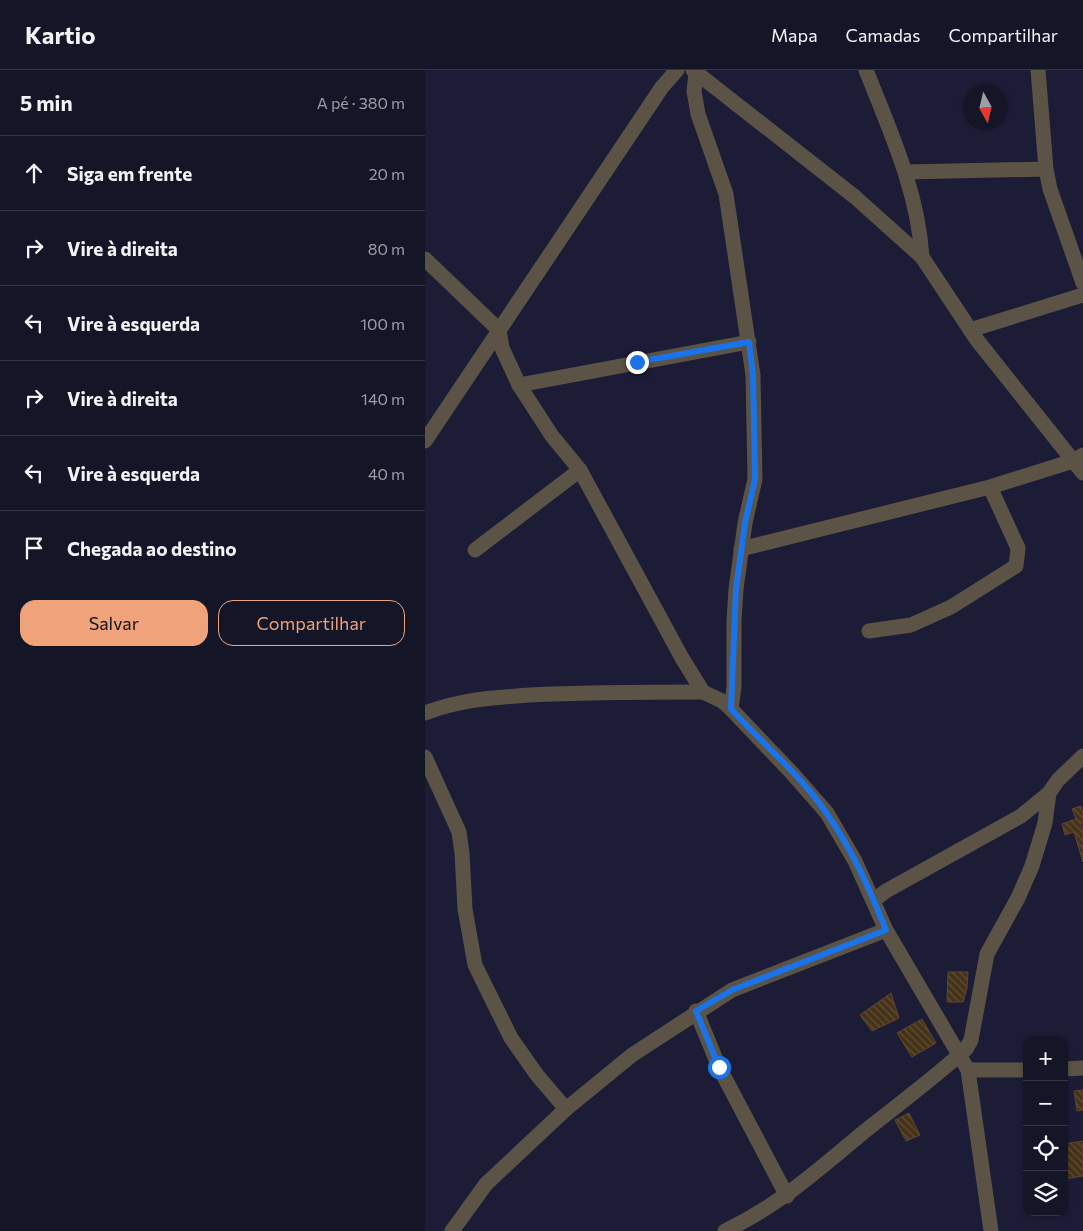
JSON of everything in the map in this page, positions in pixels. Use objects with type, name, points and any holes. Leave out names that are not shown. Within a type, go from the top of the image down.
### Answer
[{"type":"street","points":[[425,441],[662,87],[677,70]]},
{"type":"street","points":[[866,70],[905,172],[915,206],[922,258]]},
{"type":"street","points":[[1038,70],[1046,169],[1050,188],[1083,283]]},
{"type":"street","points":[[695,71],[855,197],[922,258],[970,330],[1078,458],[1083,473]]},
{"type":"street","points":[[695,71],[694,90],[698,114],[726,194],[753,375],[755,479],[741,549],[734,621],[734,687],[731,709]]},
{"type":"street","points":[[905,172],[1046,169]]},
{"type":"street","points":[[425,259],[499,330],[502,348],[519,385],[552,436],[580,470],[682,658],[703,692]]},
{"type":"street","points":[[970,330],[1083,295]]},
{"type":"street","points":[[519,385],[749,342]]},
{"type":"street","points":[[741,549],[991,487],[1078,458]]},
{"type":"street","points":[[475,550],[580,470]]},
{"type":"street","points":[[869,631],[911,625],[951,607],[1016,566],[1018,548],[991,487]]},
{"type":"street","points":[[425,713],[451,703],[485,697],[578,692],[703,692],[722,701],[731,709],[793,773],[827,813],[855,861],[886,930],[968,1070],[991,1231]]},
{"type":"street","points":[[874,900],[886,891],[1021,816],[1049,792],[1058,780],[1083,756]]},
{"type":"street","points":[[425,757],[459,832],[465,908],[475,965],[511,1038],[537,1075],[566,1109]]},
{"type":"street","points":[[725,1231],[748,1220],[787,1196],[960,1055],[971,1040],[987,954],[1019,898],[1032,866],[1045,823],[1049,792]]},
{"type":"street","points":[[452,1231],[462,1213],[486,1184],[566,1109],[631,1055],[696,1011],[748,983],[886,930]]},
{"type":"street","points":[[696,1011],[719,1067],[787,1196]]},
{"type":"street","points":[[1068,1069],[1083,1068]]},
{"type":"street","points":[[968,1070],[1023,1070]]},
{"type":"building","points":[[1081,806],[1083,814],[1083,823],[1081,823],[1083,830],[1083,862],[1074,832],[1065,835],[1062,824],[1076,819],[1072,809]]},
{"type":"building","points":[[948,972],[968,972],[967,988],[963,1002],[947,1002]]},
{"type":"building","points":[[891,993],[899,1018],[872,1031],[860,1015]]},
{"type":"building","points":[[922,1019],[936,1043],[912,1057],[897,1033]]},
{"type":"building","points":[[1083,1090],[1083,1110],[1077,1111],[1074,1091]]},
{"type":"building","points":[[909,1113],[920,1135],[906,1141],[895,1120]]},
{"type":"building","points":[[1083,1141],[1083,1176],[1068,1178],[1068,1143]]},
{"type":"route","points":[[637,362],[749,342],[753,375],[755,479],[745,523],[736,589],[734,687],[731,709],[793,773],[827,813],[855,861],[886,930],[855,944],[780,970],[732,990],[696,1011],[719,1067]]}]
